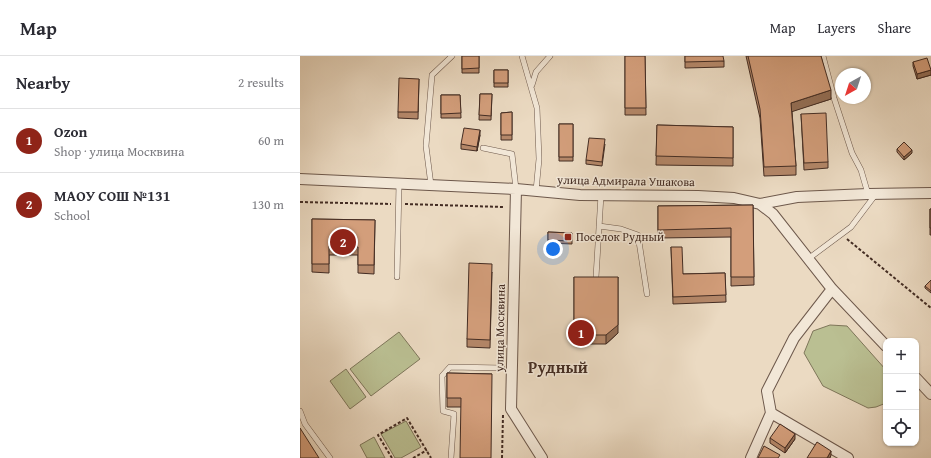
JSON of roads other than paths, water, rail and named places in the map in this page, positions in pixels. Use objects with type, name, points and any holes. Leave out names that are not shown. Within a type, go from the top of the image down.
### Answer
[{"type":"street","name":"улица Адмирала Ушакова","points":[[300,179],[516,189],[580,195],[698,196],[734,198],[760,204],[773,214],[832,289],[883,343]]},
{"type":"street","name":"улица Москвина","points":[[516,189],[511,409],[542,458]]},
{"type":"street","points":[[760,204],[797,198],[872,194],[931,193]]},
{"type":"street","points":[[751,458],[771,413],[767,391],[794,338],[832,289]]},
{"type":"street","points":[[919,381],[931,394]]},
{"type":"street","points":[[771,413],[848,458]]},
{"type":"lane","points":[[430,185],[426,146],[432,75],[452,56]]},
{"type":"lane","points":[[522,56],[532,86],[537,108],[539,159],[536,191]]},
{"type":"lane","points":[[532,86],[536,72],[550,56]]},
{"type":"lane","points":[[808,260],[851,227],[872,194],[852,153],[834,98],[823,56]]},
{"type":"lane","points":[[484,148],[512,154],[516,189]]},
{"type":"lane","points":[[397,277],[399,184]]},
{"type":"lane","points":[[596,277],[601,195]]},
{"type":"lane","points":[[599,226],[621,229],[638,235],[647,294]]},
{"type":"lane","points":[[451,458],[454,414],[443,411],[442,376],[446,369],[450,367],[502,368]]},
{"type":"lane","points":[[300,411],[305,424],[330,458]]},
{"type":"place","name":"Поселок Рудный","points":[[568,237]]},
{"type":"place","name":"МАОУ СОШ №131","points":[[343,242]]},
{"type":"place","name":"Ozon","points":[[581,333]]},
{"type":"district","name":"Рудный","points":[[558,367]]}]
